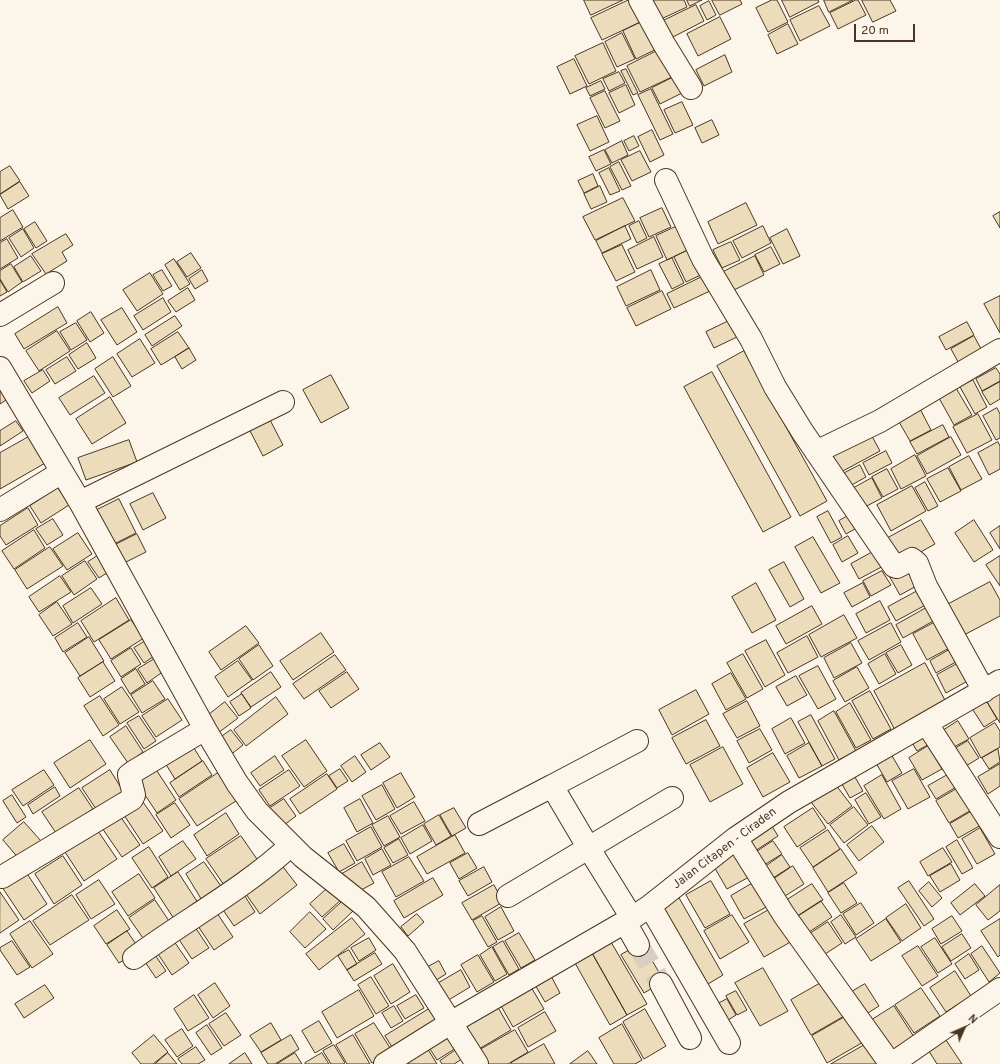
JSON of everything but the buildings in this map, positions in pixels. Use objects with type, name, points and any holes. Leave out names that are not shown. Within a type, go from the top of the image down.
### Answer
[{"type":"street","points":[[640,0],[664,44],[691,88]]},
{"type":"street","points":[[666,180],[703,259],[751,339],[775,387],[816,452],[894,566],[912,559],[917,563],[926,586],[992,686]]},
{"type":"street","points":[[0,315],[53,283]]},
{"type":"street","points":[[816,452],[880,420],[1000,350]]},
{"type":"street","points":[[0,368],[80,502],[205,729],[237,783],[257,811],[303,857],[366,907],[405,951],[452,1022],[477,1064]]},
{"type":"street","points":[[80,502],[283,402]]},
{"type":"street","points":[[0,510],[62,472]]},
{"type":"street","name":"Jalan Citapen - Ciraden","points":[[385,1064],[452,1022],[650,906],[736,838],[789,802],[992,686]]},
{"type":"street","points":[[927,724],[1000,837]]},
{"type":"street","points":[[2,877],[132,799],[134,795],[129,780],[129,775],[205,729]]},
{"type":"street","points":[[479,824],[637,740]]},
{"type":"street","points":[[552,786],[588,847],[628,920],[638,945]]},
{"type":"street","points":[[508,896],[672,798]]},
{"type":"street","points":[[736,838],[784,915],[887,1059],[893,1061],[899,1059],[1000,989]]},
{"type":"street","points":[[134,958],[236,888],[279,856],[291,845]]},
{"type":"street","points":[[650,906],[730,1043]]},
{"type":"street","points":[[660,984],[690,1038]]},
{"type":"tunnel","points":[[638,945],[661,984]]}]
